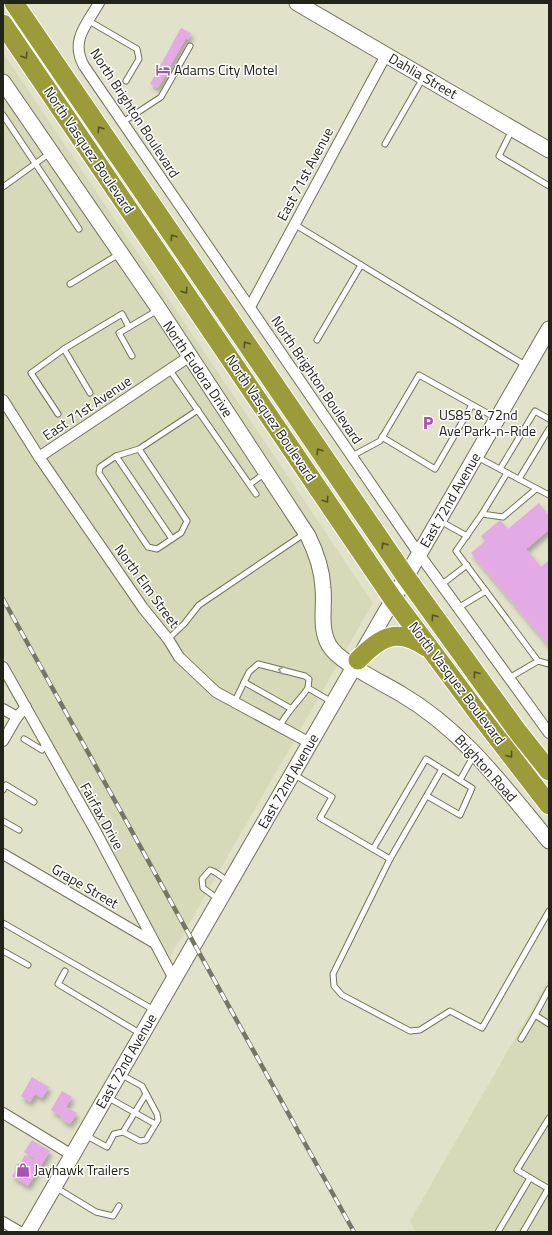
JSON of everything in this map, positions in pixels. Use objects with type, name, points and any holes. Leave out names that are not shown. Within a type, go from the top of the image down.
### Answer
[{"type":"highway","name":"North Vasquez Boulevard","points":[[14,3],[406,577],[518,732],[549,771]]},
{"type":"highway","name":"North Vasquez Boulevard","points":[[3,24],[394,599],[431,650],[549,804]]},
{"type":"highway","points":[[356,663],[375,644],[397,636],[412,638],[431,650]]},
{"type":"street","points":[[89,21],[99,3]]},
{"type":"street","name":"Dahlia Street","points":[[296,3],[549,150]]},
{"type":"street","name":"North Brighton Boulevard","points":[[89,21],[80,36],[78,45],[79,57],[419,554],[549,733]]},
{"type":"street","name":"East 71st Avenue","points":[[250,307],[386,55]]},
{"type":"street","name":"North Eudora Drive","points":[[6,90],[51,152],[159,309],[306,532],[314,547],[320,567],[324,591],[324,627],[328,644],[337,655],[356,663]]},
{"type":"street","name":"East 72nd Avenue","points":[[28,1232],[549,329]]},
{"type":"street","name":"East 71st Avenue","points":[[39,456],[190,356]]},
{"type":"street","name":"North Elm Street","points":[[3,400],[39,456],[143,608],[168,639],[179,656],[216,692],[310,743]]},
{"type":"street","name":"Brighton Road","points":[[356,663],[436,717],[476,752],[549,841]]},
{"type":"street","name":"Fairfax Drive","points":[[3,667],[96,832],[174,979]]},
{"type":"street","points":[[3,741],[17,717],[26,707]]},
{"type":"street","points":[[3,709],[17,717]]},
{"type":"street","name":"Grape Street","points":[[3,854],[154,942]]},
{"type":"street","points":[[3,1113],[72,1155]]},
{"type":"street","points":[[3,1222],[20,1232]]},
{"type":"lane","points":[[89,21],[137,49],[139,59],[126,81]]},
{"type":"lane","points":[[123,122],[161,97],[190,46]]},
{"type":"lane","points":[[386,144],[423,77]]},
{"type":"lane","points":[[3,115],[79,229]]},
{"type":"lane","points":[[513,129],[499,156],[549,186]]},
{"type":"lane","points":[[3,187],[51,152]]},
{"type":"lane","points":[[294,224],[527,366]]},
{"type":"lane","points":[[70,284],[120,253]]},
{"type":"lane","points":[[317,340],[361,265]]},
{"type":"lane","points":[[132,356],[119,333],[159,309]]},
{"type":"lane","points":[[58,414],[31,373],[64,349],[122,314],[130,327]]},
{"type":"lane","points":[[64,349],[90,393]]},
{"type":"lane","points":[[169,370],[256,494]]},
{"type":"lane","points":[[352,456],[380,441],[419,375],[497,419]]},
{"type":"lane","points":[[382,437],[435,469],[472,405]]},
{"type":"lane","points":[[139,449],[187,521],[182,533],[157,549],[148,547],[99,473],[100,467],[116,456],[139,449],[198,410]]},
{"type":"lane","points":[[500,469],[535,411],[549,419]]},
{"type":"lane","points":[[519,480],[549,430]]},
{"type":"lane","points":[[116,456],[172,539]]},
{"type":"lane","points":[[476,456],[549,495]]},
{"type":"lane","points":[[250,484],[267,472]]},
{"type":"lane","points":[[507,473],[482,514],[456,551],[538,661],[549,664]]},
{"type":"lane","points":[[482,514],[503,517],[536,488]]},
{"type":"lane","points":[[439,520],[467,536]]},
{"type":"lane","points":[[168,639],[184,624],[199,605],[306,532]]},
{"type":"lane","points":[[441,585],[467,565]]},
{"type":"lane","points":[[458,608],[486,590]]},
{"type":"lane","points":[[509,678],[538,661]]},
{"type":"lane","points":[[234,703],[249,672],[258,664],[305,676],[309,679],[308,688],[297,703],[290,708],[279,727]]},
{"type":"lane","points":[[244,682],[290,708]]},
{"type":"lane","points":[[308,688],[333,702]]},
{"type":"lane","points":[[24,740],[42,750],[45,743]]},
{"type":"lane","points":[[460,780],[476,752]]},
{"type":"lane","points":[[373,849],[426,759],[472,788],[460,815],[427,796]]},
{"type":"lane","points":[[442,769],[390,859],[333,974],[334,986],[342,995],[410,1032],[420,1030],[450,1011],[482,1028],[549,911]]},
{"type":"lane","points":[[292,774],[332,797],[320,818],[390,859]]},
{"type":"lane","points":[[3,790],[6,784],[34,802]]},
{"type":"lane","points":[[3,821],[18,830]]},
{"type":"lane","points":[[220,900],[203,888],[202,878],[210,870],[230,883]]},
{"type":"lane","points":[[3,923],[155,1011]]},
{"type":"lane","points":[[3,951],[28,965]]},
{"type":"lane","points":[[65,971],[58,984],[142,1035]]},
{"type":"lane","points":[[521,1039],[549,989]]},
{"type":"lane","points":[[535,1015],[549,1024]]},
{"type":"lane","points":[[84,1134],[107,1147],[114,1134],[123,1132],[140,1141],[146,1140],[156,1124],[158,1120],[157,1114],[142,1086],[119,1074]]},
{"type":"lane","points":[[123,1132],[146,1094]]},
{"type":"lane","points":[[106,1096],[156,1124]]},
{"type":"lane","points":[[523,1232],[548,1189],[517,1170],[549,1118]]},
{"type":"lane","points":[[498,1232],[530,1178]]},
{"type":"lane","points":[[54,1187],[96,1212],[113,1216],[119,1206]]},
{"type":"shaded area","points":[[3,53],[373,603],[170,957],[3,654]]},
{"type":"shaded area","points":[[549,979],[549,1232],[416,1232],[410,1221]]},
{"type":"building","name":"Adams City Motel","points":[[181,28],[191,33],[188,40],[186,38],[158,88],[150,84]]},
{"type":"building","points":[[539,503],[549,516],[549,530],[526,549],[541,567],[549,560],[549,646],[471,553],[485,541],[481,536],[500,520],[508,529]]},
{"type":"building","points":[[32,1077],[49,1087],[42,1098],[35,1094],[30,1102],[21,1096]]},
{"type":"building","points":[[62,1091],[72,1097],[66,1107],[77,1113],[70,1124],[61,1119],[62,1117],[51,1110]]},
{"type":"building","points":[[32,1140],[50,1151],[28,1186],[12,1176],[17,1168],[15,1167],[18,1163],[20,1164],[25,1155],[33,1160],[35,1159],[24,1152]]},
{"type":"railway","points":[[3,599],[354,1232]]},
{"type":"place","name":"Adams City Motel","points":[[163,70]]},
{"type":"place","name":"US85 & 72nd Ave Park-n-Ride","points":[[428,423]]},
{"type":"place","name":"Jayhawk Trailers","points":[[23,1170]]}]
